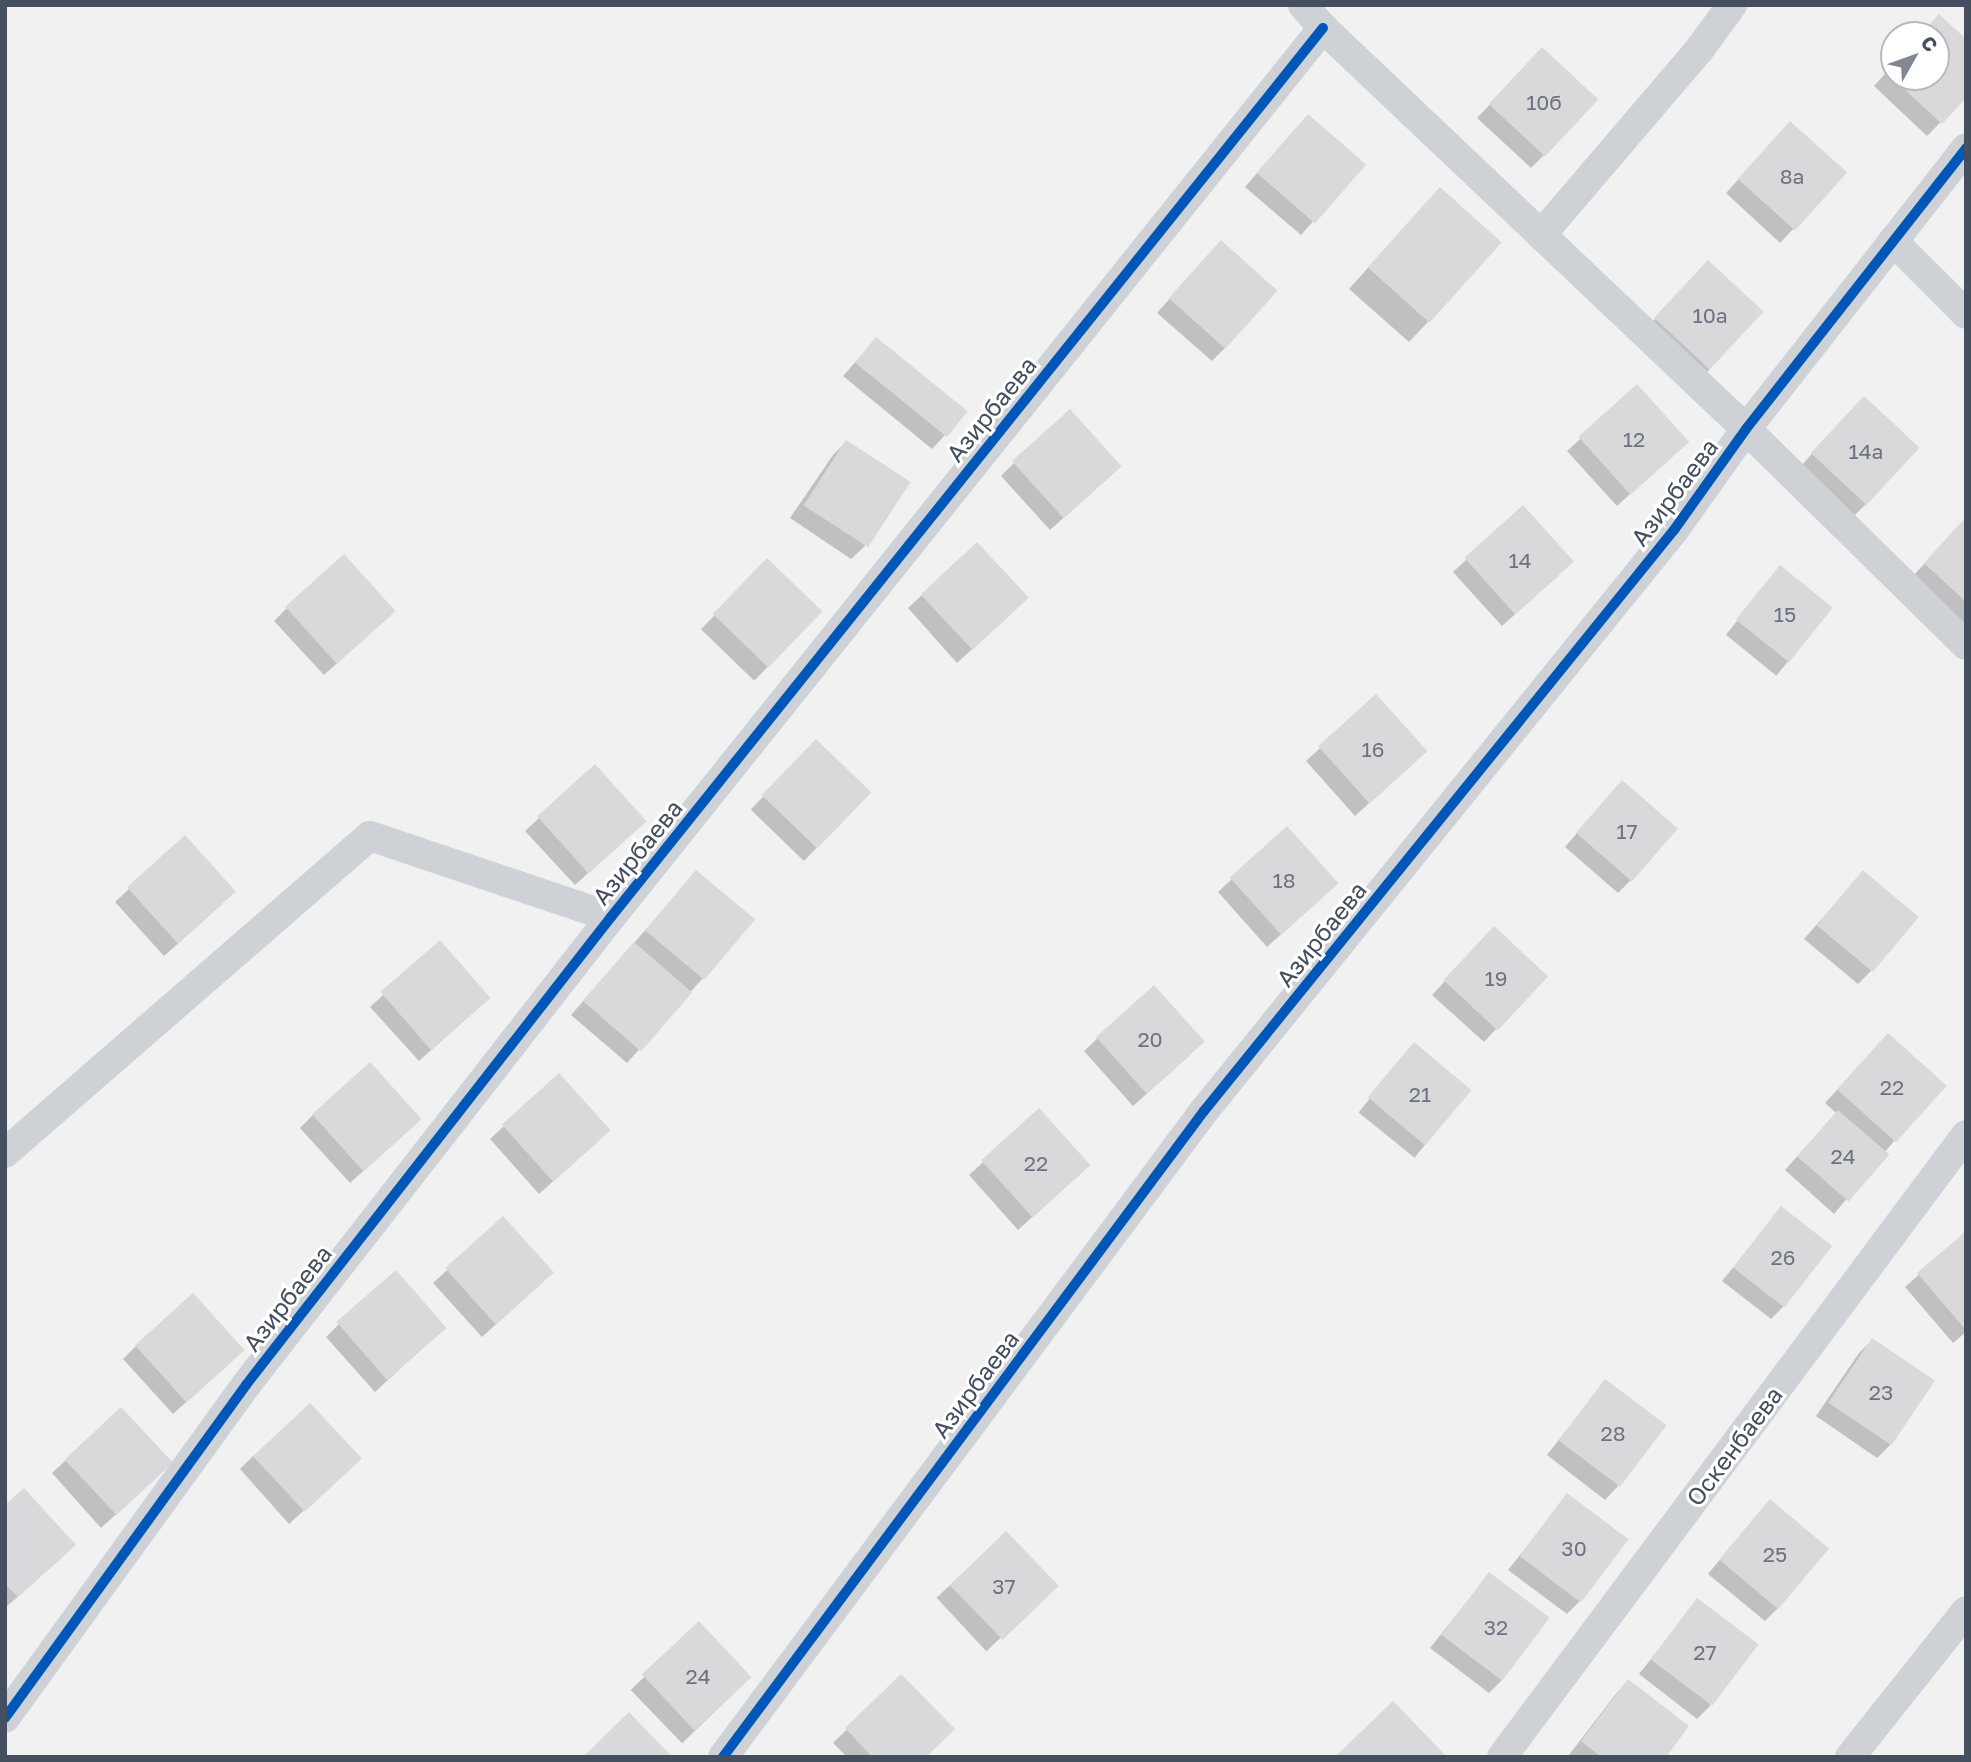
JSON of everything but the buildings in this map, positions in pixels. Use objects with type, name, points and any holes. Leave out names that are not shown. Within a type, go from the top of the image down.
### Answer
[{"type":"street","points":[[1303,5],[1323,28],[1746,429],[1966,645]]},
{"type":"street","points":[[1541,234],[1699,50],[1732,5]]},
{"type":"street","name":"Азирбаева","points":[[5,1718],[246,1385],[611,917],[1323,28]]},
{"type":"street","name":"Азирбаева","points":[[723,1757],[1204,1111],[1674,530],[1746,429],[1966,148]]},
{"type":"street","points":[[1893,241],[1966,314]]},
{"type":"street","points":[[5,1153],[370,836],[611,917]]},
{"type":"street","name":"Оскенбаева","points":[[1502,1757],[1966,1135]]},
{"type":"street","points":[[1850,1757],[1966,1611]]},
{"type":"cycle path","points":[[5,1718],[246,1385],[611,917],[1323,28]]},
{"type":"cycle path","points":[[723,1757],[1204,1111],[1674,530],[1746,429],[1966,148]]}]
